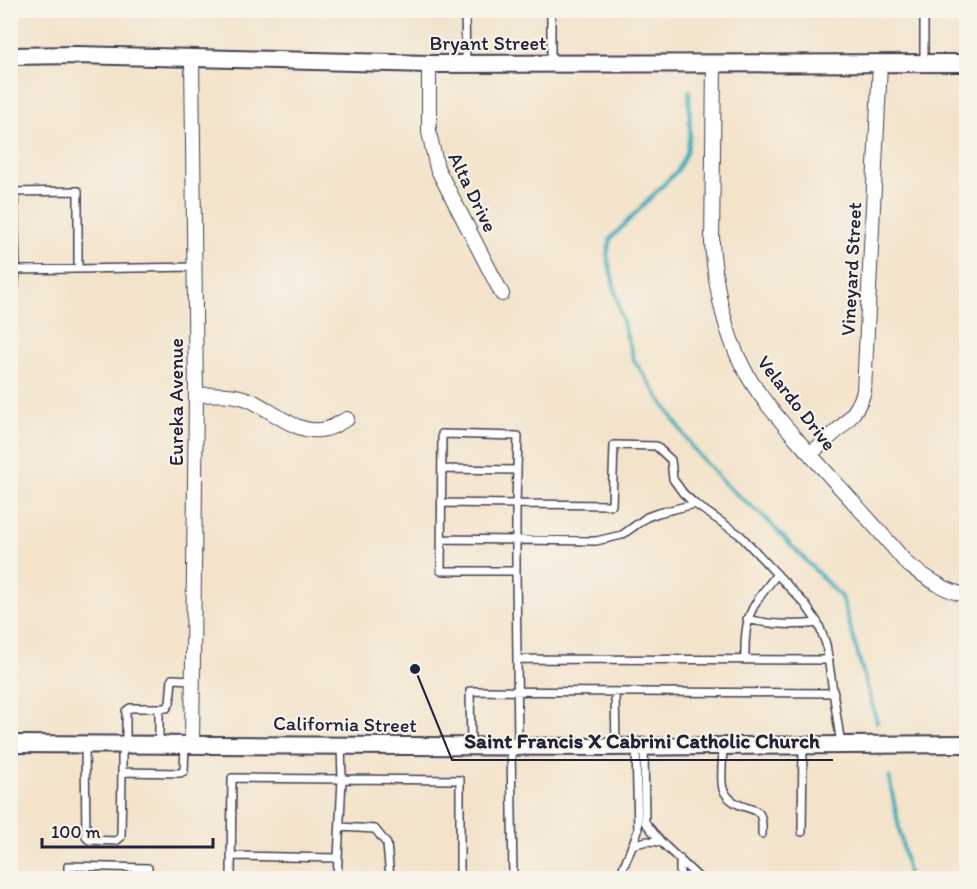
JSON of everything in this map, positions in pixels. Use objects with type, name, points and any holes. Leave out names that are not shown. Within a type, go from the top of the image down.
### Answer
[{"type":"street","name":"Bryant Street","points":[[10,56],[76,55],[192,60],[429,64],[966,63]]},
{"type":"street","name":"Eureka Avenue","points":[[189,744],[193,680],[196,395],[192,60]]},
{"type":"street","name":"Velardo Drive","points":[[714,63],[712,243],[714,266],[723,312],[742,366],[757,390],[810,454],[908,564],[931,581],[956,593],[966,595]]},
{"type":"street","name":"Alta Drive","points":[[429,64],[429,132],[435,159],[502,294]]},
{"type":"street","name":"Vineyard Street","points":[[810,454],[853,416],[860,405],[864,391],[880,64]]},
{"type":"street","points":[[196,395],[222,394],[251,401],[279,417],[308,429],[326,429],[347,419]]},
{"type":"street","name":"California Street","points":[[10,744],[640,747],[966,744]]},
{"type":"lane","points":[[465,10],[466,64]]},
{"type":"lane","points":[[551,10],[551,64]]},
{"type":"lane","points":[[924,10],[924,63]]},
{"type":"lane","points":[[10,325],[16,270],[12,192],[78,191],[78,269]]},
{"type":"lane","points":[[16,270],[195,267]]},
{"type":"lane","points":[[513,879],[518,691],[516,504],[518,436],[442,434],[441,571],[516,571]]},
{"type":"lane","points":[[442,503],[612,505],[614,445],[656,446],[671,460],[674,480],[683,493],[740,535],[805,604],[818,623],[826,644],[841,745]]},
{"type":"lane","points":[[442,469],[517,470]]},
{"type":"lane","points":[[442,539],[596,541],[622,535],[647,517],[695,504]]},
{"type":"lane","points":[[745,660],[744,632],[747,619],[756,601],[777,574]]},
{"type":"lane","points":[[747,619],[783,626],[818,623]]},
{"type":"lane","points":[[517,659],[829,660]]},
{"type":"lane","points":[[85,744],[86,837],[89,840],[116,842],[121,837],[122,755],[126,744],[126,711],[127,709],[169,706],[172,679],[193,680]]},
{"type":"lane","points":[[471,746],[470,691],[834,693]]},
{"type":"lane","points":[[615,692],[616,747]]},
{"type":"lane","points":[[159,708],[159,744]]},
{"type":"lane","points":[[122,772],[184,771],[189,744]]},
{"type":"lane","points":[[337,879],[342,779],[341,745]]},
{"type":"lane","points":[[723,746],[722,788],[731,800],[743,808],[756,810],[760,814],[762,834]]},
{"type":"lane","points":[[802,832],[804,746]]},
{"type":"lane","points":[[640,747],[645,822],[661,842],[699,879]]},
{"type":"lane","points":[[619,879],[619,874],[638,831],[640,747]]},
{"type":"lane","points":[[231,879],[232,778],[460,780],[460,879]]},
{"type":"lane","points":[[340,827],[375,829],[387,844],[390,879]]},
{"type":"lane","points":[[632,845],[647,841],[661,842]]},
{"type":"lane","points":[[231,856],[338,858]]},
{"type":"lane","points":[[680,859],[680,879]]},
{"type":"lane","points":[[68,879],[68,866],[148,868],[148,879]]},
{"type":"waterway","points":[[689,91],[690,132],[687,151],[678,170],[611,238],[607,255],[634,360],[695,451],[728,487],[764,517],[842,598],[877,722]]},
{"type":"waterway","points":[[889,777],[909,878]]},
{"type":"place","name":"Saint Francis X Cabrini Catholic Church","points":[[415,669]]}]
